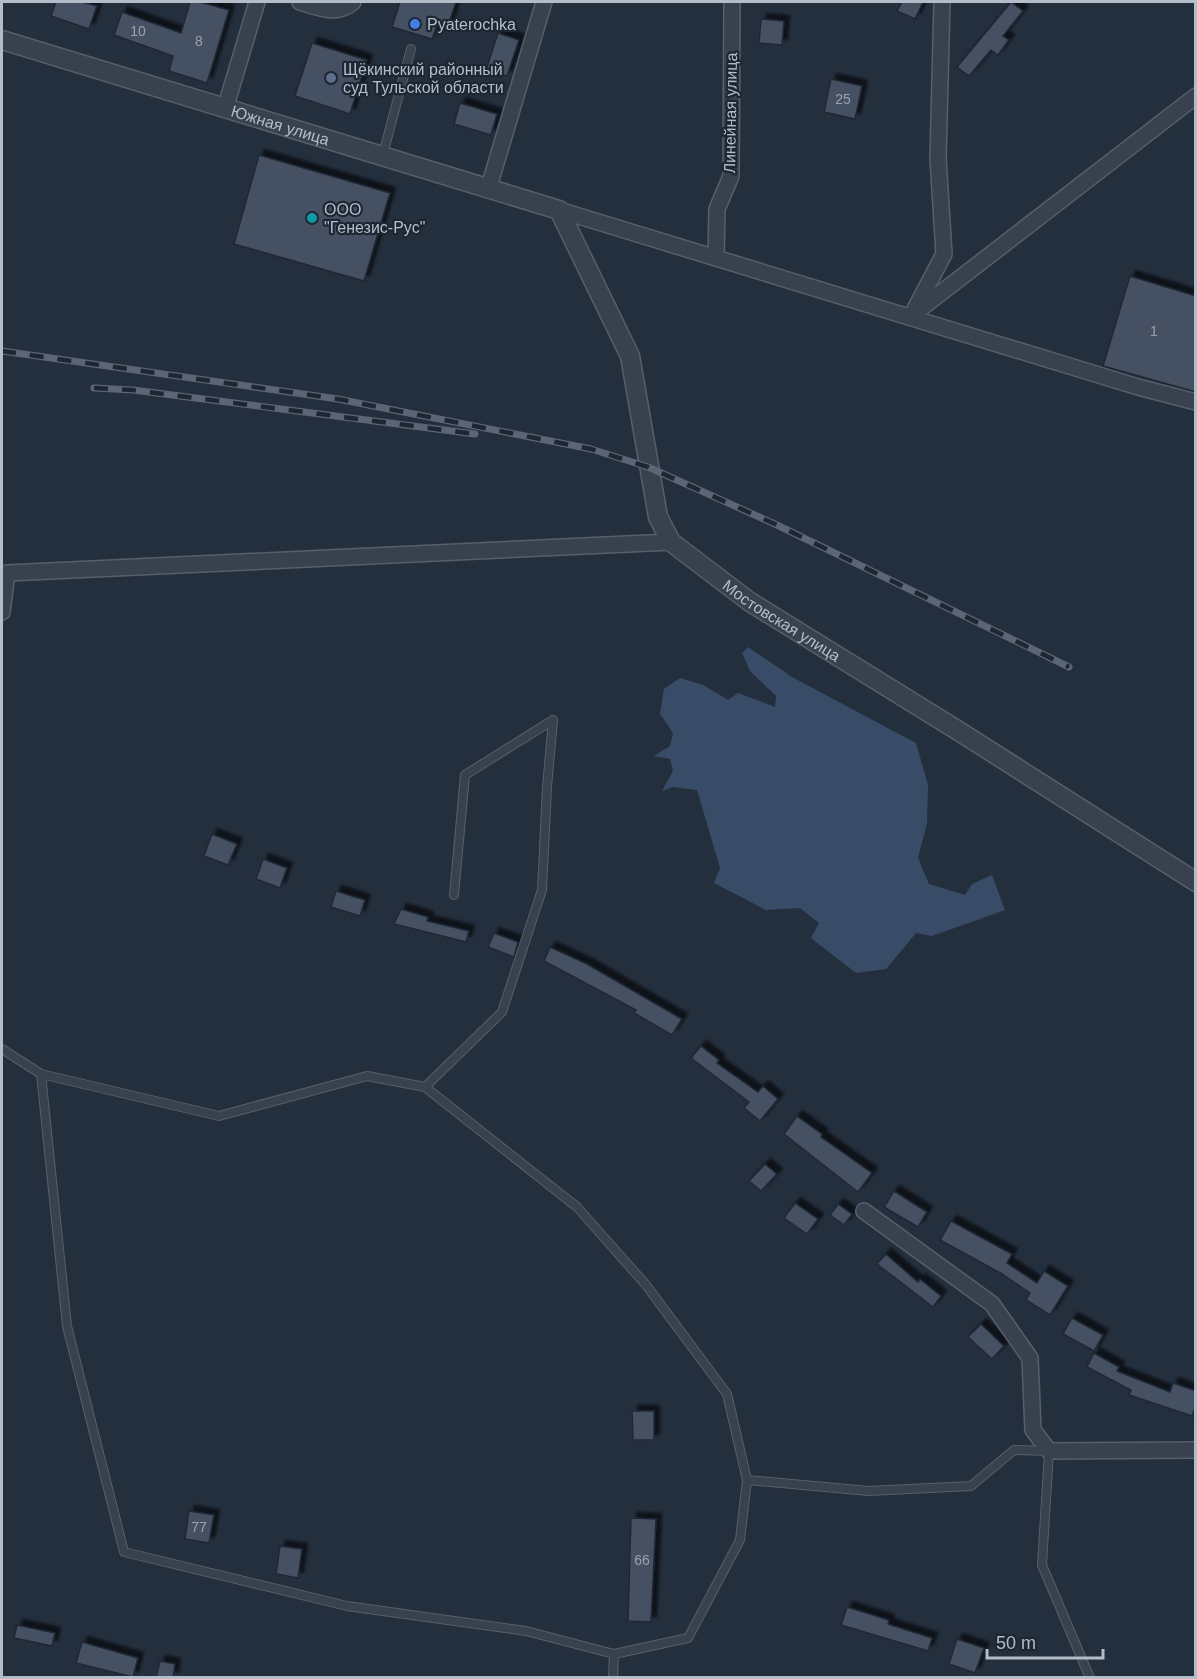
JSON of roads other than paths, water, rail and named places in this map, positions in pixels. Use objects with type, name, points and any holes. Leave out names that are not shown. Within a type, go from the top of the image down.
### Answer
[{"type":"street","points":[[225,109],[256,2]]},
{"type":"street","points":[[300,2],[328,10],[340,10],[353,2]]},
{"type":"street","points":[[488,190],[544,2]]},
{"type":"street","name":"Линейная улица","points":[[716,258],[717,209],[731,176],[732,2]]},
{"type":"street","points":[[911,316],[944,254],[938,158],[942,2]]},
{"type":"street","name":"Южная улица","points":[[2,40],[382,158],[559,210]]},
{"type":"street","points":[[911,316],[1196,96]]},
{"type":"street","points":[[559,210],[1196,402]]},
{"type":"street","name":"Мостовская улица","points":[[559,210],[630,356],[658,517],[671,542],[750,602],[1196,882]]},
{"type":"street","points":[[2,612],[4,573],[671,542]]},
{"type":"street","points":[[864,1211],[992,1304],[1030,1358],[1034,1430],[1049,1451],[1196,1450]]},
{"type":"lane","points":[[382,158],[411,49]]},
{"type":"lane","points":[[425,1087],[502,1012],[542,890],[546,787],[553,720],[465,775],[454,895]]},
{"type":"lane","points":[[2,1049],[41,1074],[219,1116],[367,1076],[425,1087],[577,1207],[646,1286],[727,1394],[747,1480],[740,1540],[688,1638],[614,1654],[526,1631],[347,1606],[124,1552],[67,1326],[41,1074]]},
{"type":"lane","points":[[747,1480],[869,1491],[971,1485],[1014,1450],[1049,1451],[1042,1565],[1090,1677]]},
{"type":"lane","points":[[613,1677],[614,1654]]},
{"type":"water","points":[[748,647],[792,677],[916,743],[928,785],[927,823],[918,858],[929,884],[965,895],[972,884],[992,875],[1005,910],[932,936],[916,933],[886,969],[856,973],[811,938],[819,923],[800,908],[766,910],[714,883],[720,868],[697,790],[673,787],[662,791],[673,771],[670,759],[654,756],[670,746],[673,733],[660,714],[664,689],[680,678],[703,685],[728,700],[738,693],[775,707],[776,696],[750,671],[742,653]]},
{"type":"railway","points":[[2,351],[338,399],[591,449],[648,467],[777,525],[1069,667]]},
{"type":"railway","points":[[94,388],[133,390],[475,434]]},
{"type":"place","name":"Pyaterochka","points":[[415,24]]},
{"type":"place","name":"Щёкинский районный суд Тульской области","points":[[331,78]]},
{"type":"place","name":"ООО \"Генезис-Рус\"","points":[[312,218]]}]
